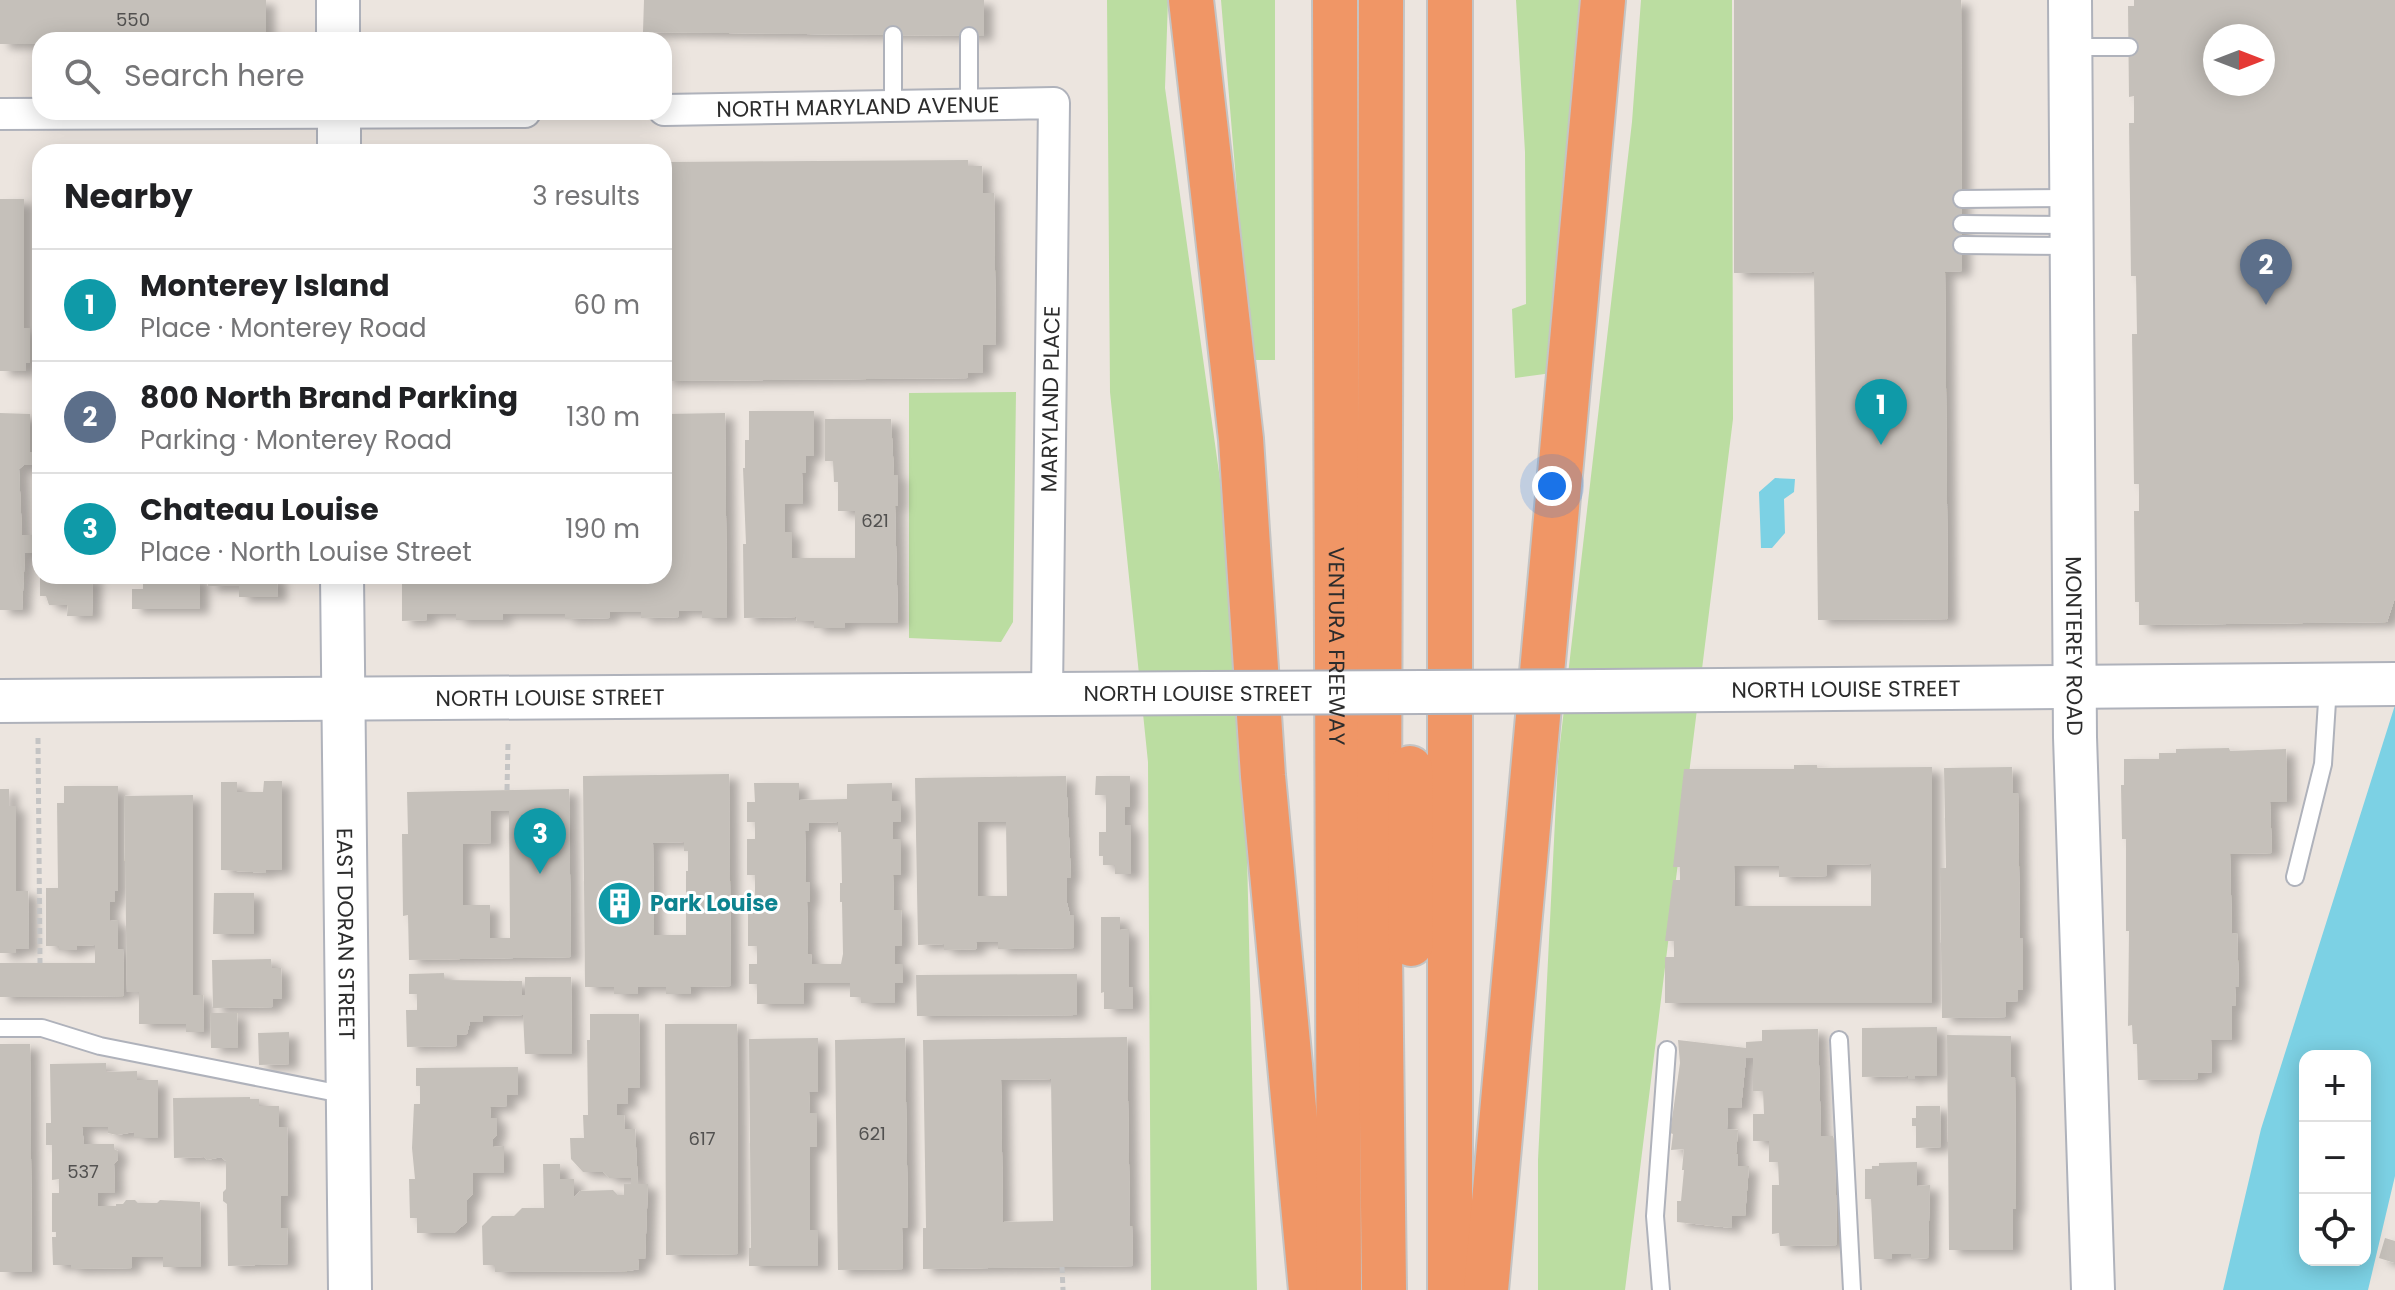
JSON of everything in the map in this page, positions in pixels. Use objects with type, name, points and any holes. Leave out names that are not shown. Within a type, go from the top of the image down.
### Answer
[{"type":"highway","points":[[1191,0],[1241,439],[1263,776],[1311,1290]]},
{"type":"highway","name":"VENTURA FREEWAY","points":[[1335,0],[1339,1290]]},
{"type":"highway","points":[[1381,0],[1379,868],[1384,1290]]},
{"type":"highway","points":[[1409,0],[1413,1290]]},
{"type":"highway","points":[[1450,0],[1450,1290]]},
{"type":"highway","points":[[1486,1290],[1603,0]]},
{"type":"street","points":[[338,0],[338,32]]},
{"type":"street","name":"MONTEREY ROAD","points":[[2070,0],[2074,687],[2093,1290]]},
{"type":"street","name":"NORTH MARYLAND AVENUE","points":[[672,110],[1054,103]]},
{"type":"street","name":"MARYLAND PLACE","points":[[1047,694],[1054,103]]},
{"type":"street","points":[[0,114],[32,113]]},
{"type":"street","points":[[241,120],[339,126],[419,120]]},
{"type":"street","name":"EAST DORAN STREET","points":[[342,584],[350,1290]]},
{"type":"street","name":"NORTH LOUISE STREET","points":[[0,701],[2363,684]]},
{"type":"lane","points":[[893,35],[893,106]]},
{"type":"lane","points":[[969,36],[969,104]]},
{"type":"lane","points":[[2071,47],[2129,47]]},
{"type":"lane","points":[[1962,199],[2071,223]]},
{"type":"lane","points":[[1962,224],[2071,223]]},
{"type":"lane","points":[[1962,245],[2071,223]]},
{"type":"lane","points":[[2295,877],[2323,764],[2363,684]]},
{"type":"lane","points":[[0,1028],[42,1028],[100,1046],[347,1095]]},
{"type":"lane","points":[[1839,1040],[1852,1290]]},
{"type":"lane","points":[[1661,1290],[1655,1216],[1667,1050]]},
{"type":"path","points":[[38,729],[40,963]]},
{"type":"path","points":[[507,790],[508,743]]},
{"type":"path","points":[[1062,1267],[1063,1290]]},
{"type":"green space","points":[[1107,0],[1168,0],[1165,88],[1242,636],[1257,1290],[1151,1290],[1148,762],[1110,392]]},
{"type":"green space","points":[[1221,0],[1275,0],[1275,360],[1251,360]]},
{"type":"green space","points":[[1516,0],[1582,0],[1552,373],[1515,378],[1512,309],[1526,304],[1525,152]]},
{"type":"green space","points":[[1641,0],[1732,0],[1733,419],[1625,1290],[1538,1290],[1538,1160],[1558,761],[1632,122]]},
{"type":"green space","points":[[1016,392],[1013,622],[1001,642],[909,638],[909,393]]},
{"type":"water","points":[[1775,478],[1795,479],[1794,492],[1784,499],[1785,533],[1772,548],[1761,548],[1759,492]]},
{"type":"water","points":[[2395,705],[2395,1176],[2368,1290],[2223,1290],[2261,1129]]},
{"type":"building","points":[[0,0],[266,0],[266,32],[32,32],[32,44],[0,44]]},
{"type":"building","points":[[644,0],[984,0],[984,36],[643,32]]},
{"type":"building","points":[[1734,0],[1961,0],[1962,271],[1945,272],[1948,619],[1818,620],[1814,272],[1734,273]]},
{"type":"building","points":[[2134,0],[2395,0],[2395,598],[2387,622],[2139,625],[2139,602],[2135,602],[2134,511],[2139,511],[2139,484],[2134,484],[2132,334],[2137,334],[2136,276],[2131,276],[2129,123],[2134,123],[2134,96],[2129,97],[2128,6],[2134,6]]},
{"type":"building","points":[[968,160],[968,166],[982,166],[983,193],[994,193],[996,345],[983,345],[983,373],[968,373],[968,378],[672,381],[672,162]]},
{"type":"building","points":[[0,199],[24,199],[24,328],[30,328],[30,363],[26,363],[26,371],[0,371]]},
{"type":"building","points":[[749,411],[814,411],[814,456],[806,456],[806,473],[802,473],[803,504],[785,504],[785,532],[792,532],[792,558],[855,558],[855,511],[838,511],[838,482],[834,482],[833,461],[825,461],[825,419],[891,419],[894,475],[898,475],[898,506],[895,506],[898,623],[845,623],[845,628],[814,628],[814,621],[797,621],[796,617],[744,618],[743,544],[746,544],[743,468],[745,440],[749,440]]},
{"type":"building","points":[[0,413],[30,414],[32,465],[19,469],[22,535],[32,535],[32,553],[25,553],[22,610],[0,610]]},
{"type":"building","points":[[725,413],[727,618],[702,618],[702,611],[679,611],[679,617],[641,618],[641,612],[610,612],[610,618],[565,619],[565,614],[503,614],[503,620],[456,620],[456,614],[427,614],[427,620],[402,621],[402,584],[672,584],[672,414]]},
{"type":"building","points":[[40,584],[93,584],[92,616],[67,616],[68,605],[49,605],[46,596],[40,596]]},
{"type":"building","points":[[143,584],[200,584],[200,609],[132,609],[132,589],[143,589]]},
{"type":"building","points":[[277,584],[278,597],[239,597],[239,586],[208,586]]},
{"type":"building","points":[[2229,748],[2230,751],[2286,749],[2287,802],[2270,802],[2272,853],[2230,854],[2232,934],[2237,933],[2239,987],[2235,987],[2236,1006],[2232,1006],[2232,1040],[2211,1040],[2212,1072],[2198,1073],[2198,1079],[2138,1080],[2137,1044],[2133,1044],[2132,1025],[2128,1026],[2129,931],[2126,931],[2126,839],[2122,839],[2121,785],[2124,785],[2124,759],[2159,759],[2159,753],[2176,753],[2176,749]]},
{"type":"building","points":[[1794,765],[1817,765],[1817,768],[1932,767],[1932,1003],[1665,1003],[1665,957],[1674,957],[1674,941],[1665,941],[1673,880],[1680,880],[1680,867],[1673,867],[1684,769],[1794,769]],"holes":[[[1871,864],[1871,906],[1735,906],[1734,866],[1779,866],[1779,877],[1827,876],[1827,865]]]},
{"type":"building","points":[[2012,767],[2013,793],[2018,793],[2023,990],[2018,990],[2018,1001],[2006,1002],[2006,1017],[1942,1018],[1940,868],[1946,868],[1944,768]]},
{"type":"building","name":"Park Louise","points":[[729,774],[731,986],[690,987],[691,994],[666,994],[666,987],[638,987],[638,994],[614,994],[614,987],[585,987],[583,776]],"holes":[[[684,842],[684,851],[688,851],[686,935],[654,935],[653,843]]]},
{"type":"building","points":[[1066,776],[1071,878],[1067,878],[1067,903],[1070,915],[1074,915],[1074,948],[998,949],[998,942],[976,942],[977,949],[944,950],[944,944],[918,945],[915,778]],"holes":[[[978,822],[1006,822],[1007,896],[978,896]]]},
{"type":"building","points":[[1096,776],[1130,776],[1130,807],[1125,807],[1125,825],[1131,825],[1131,874],[1115,874],[1115,865],[1103,865],[1103,856],[1099,856],[1099,832],[1106,832],[1106,795],[1095,795]]},
{"type":"building","points":[[264,781],[282,781],[282,870],[266,870],[266,873],[221,870],[221,782],[237,782],[237,792],[263,792]]},
{"type":"building","points":[[754,783],[799,783],[799,800],[847,799],[847,784],[892,783],[892,801],[901,801],[901,822],[893,822],[893,839],[901,839],[901,875],[893,875],[894,910],[901,910],[902,946],[895,946],[895,964],[903,964],[903,983],[895,983],[895,1003],[861,1003],[861,997],[850,997],[850,983],[804,983],[804,1004],[757,1004],[757,984],[749,984],[749,964],[757,964],[757,946],[748,946],[748,911],[755,911],[755,875],[747,875],[747,839],[755,839],[755,822],[747,822],[747,802],[755,802]],"holes":[[[838,822],[838,832],[841,832],[843,954],[841,964],[812,964],[811,954],[808,954],[807,902],[810,902],[810,882],[806,882],[805,831],[809,831],[809,823]]]},
{"type":"building","points":[[64,786],[118,786],[118,891],[115,891],[115,902],[110,902],[110,921],[118,920],[118,949],[123,949],[124,996],[0,997],[0,963],[95,963],[95,945],[77,946],[77,950],[46,946],[46,888],[58,888],[57,803],[64,803]]},
{"type":"building","points":[[0,789],[9,789],[9,806],[16,806],[16,891],[28,891],[29,949],[16,949],[16,953],[0,953]]},
{"type":"building","points":[[569,789],[571,957],[409,960],[408,915],[403,916],[402,834],[408,834],[407,792]],"holes":[[[491,811],[509,811],[510,938],[490,938],[490,905],[463,905],[463,844],[491,843]]]},
{"type":"building","points":[[193,795],[193,995],[203,995],[204,1032],[186,1032],[186,1024],[139,1024],[139,992],[127,992],[124,796]]},
{"type":"building","points":[[214,893],[254,893],[254,934],[213,934]]},
{"type":"building","points":[[1101,917],[1120,917],[1120,930],[1129,929],[1129,987],[1133,987],[1133,1009],[1104,1009],[1104,992],[1101,993]]},
{"type":"building","points":[[271,959],[272,968],[281,968],[282,999],[273,999],[273,1007],[213,1008],[212,960]]},
{"type":"building","points":[[444,973],[445,980],[522,981],[522,995],[525,995],[525,977],[571,977],[572,1054],[525,1054],[523,1015],[483,1016],[483,1022],[470,1022],[467,1034],[457,1035],[457,1046],[407,1047],[406,1010],[417,1010],[417,994],[409,994],[409,974]]},
{"type":"building","points":[[1077,974],[1077,1015],[917,1016],[916,975]]},
{"type":"building","points":[[210,1013],[237,1013],[238,1048],[211,1048]]},
{"type":"building","points":[[590,1014],[639,1014],[640,1088],[628,1088],[628,1104],[617,1104],[617,1115],[624,1115],[625,1129],[635,1129],[638,1184],[648,1184],[645,1259],[638,1259],[639,1269],[628,1271],[495,1272],[495,1265],[483,1265],[482,1226],[492,1216],[514,1216],[522,1208],[544,1208],[543,1164],[560,1164],[560,1179],[574,1179],[574,1197],[580,1191],[613,1190],[618,1195],[624,1195],[624,1184],[631,1184],[631,1178],[609,1178],[603,1172],[583,1172],[571,1159],[570,1138],[584,1138],[583,1115],[588,1115],[587,1040],[590,1040]]},
{"type":"building","points":[[665,1024],[737,1024],[738,1254],[666,1255]]},
{"type":"building","points":[[1937,1027],[1937,1076],[1915,1076],[1915,1079],[1908,1079],[1908,1076],[1862,1077],[1862,1028]]},
{"type":"building","points":[[1818,1029],[1821,1136],[1833,1136],[1835,1143],[1837,1245],[1780,1246],[1779,1233],[1772,1234],[1772,1185],[1779,1185],[1778,1162],[1769,1162],[1769,1141],[1753,1141],[1753,1114],[1764,1114],[1763,1091],[1753,1091],[1753,1058],[1746,1058],[1741,1108],[1728,1108],[1727,1129],[1738,1130],[1738,1166],[1749,1166],[1745,1216],[1732,1216],[1732,1228],[1677,1222],[1684,1149],[1671,1150],[1673,1134],[1670,1133],[1680,1063],[1678,1040],[1746,1048],[1746,1042],[1762,1041],[1762,1030]]},
{"type":"building","points":[[289,1032],[289,1064],[259,1065],[258,1033]]},
{"type":"building","points":[[1947,1035],[2011,1036],[2011,1077],[2015,1077],[2016,1209],[2013,1209],[2013,1250],[1949,1250]]},
{"type":"building","points":[[1127,1037],[1133,1266],[923,1269],[923,1228],[926,1228],[923,1040]],"holes":[[[1051,1079],[1053,1221],[1003,1222],[1001,1080]]]},
{"type":"building","points":[[818,1038],[818,1092],[809,1092],[810,1113],[817,1113],[817,1147],[810,1147],[810,1230],[818,1230],[818,1266],[749,1266],[749,1039]]},
{"type":"building","points":[[905,1038],[908,1227],[902,1228],[903,1269],[838,1270],[835,1040]]},
{"type":"building","points":[[0,1044],[30,1044],[32,1272],[0,1272]]},
{"type":"building","points":[[106,1063],[106,1072],[137,1071],[137,1080],[158,1080],[158,1138],[134,1138],[134,1132],[117,1135],[108,1133],[108,1127],[82,1127],[84,1144],[114,1144],[114,1149],[118,1151],[118,1160],[114,1164],[115,1193],[98,1193],[98,1206],[116,1206],[126,1200],[138,1203],[157,1203],[160,1200],[200,1202],[201,1267],[163,1267],[163,1257],[132,1257],[132,1268],[71,1269],[71,1265],[53,1265],[52,1237],[56,1237],[56,1232],[52,1232],[52,1193],[59,1193],[59,1179],[52,1180],[52,1145],[46,1145],[46,1123],[51,1123],[50,1064]]},
{"type":"building","points":[[518,1067],[518,1095],[507,1095],[507,1106],[490,1107],[491,1118],[497,1118],[493,1147],[504,1146],[504,1173],[473,1173],[473,1194],[467,1200],[467,1222],[454,1233],[417,1233],[417,1218],[410,1218],[409,1179],[415,1179],[412,1148],[414,1104],[420,1104],[416,1068]]},
{"type":"building","points":[[173,1098],[259,1099],[259,1106],[279,1106],[279,1127],[287,1127],[288,1196],[281,1196],[281,1228],[287,1228],[288,1264],[228,1266],[227,1204],[223,1201],[226,1161],[221,1157],[207,1160],[204,1157],[174,1158]]},
{"type":"building","points":[[1916,1106],[1940,1106],[1941,1147],[1916,1148],[1916,1126],[1912,1126],[1912,1118],[1916,1118]]},
{"type":"building","points":[[1917,1162],[1917,1186],[1930,1185],[1928,1258],[1911,1259],[1911,1254],[1892,1254],[1892,1259],[1874,1259],[1871,1199],[1865,1199],[1865,1169],[1879,1166],[1879,1163]]},
{"type":"building","points":[[2385,1238],[2395,1241],[2395,1263],[2379,1258]]},
{"type":"place","name":"800 North Brand Parking","points":[[2266,305]]},
{"type":"place","name":"Monterey Island","points":[[1881,445]]},
{"type":"place","name":"Chateau Louise","points":[[540,874]]},
{"type":"place","name":"Park Louise","points":[[619,903]]}]
